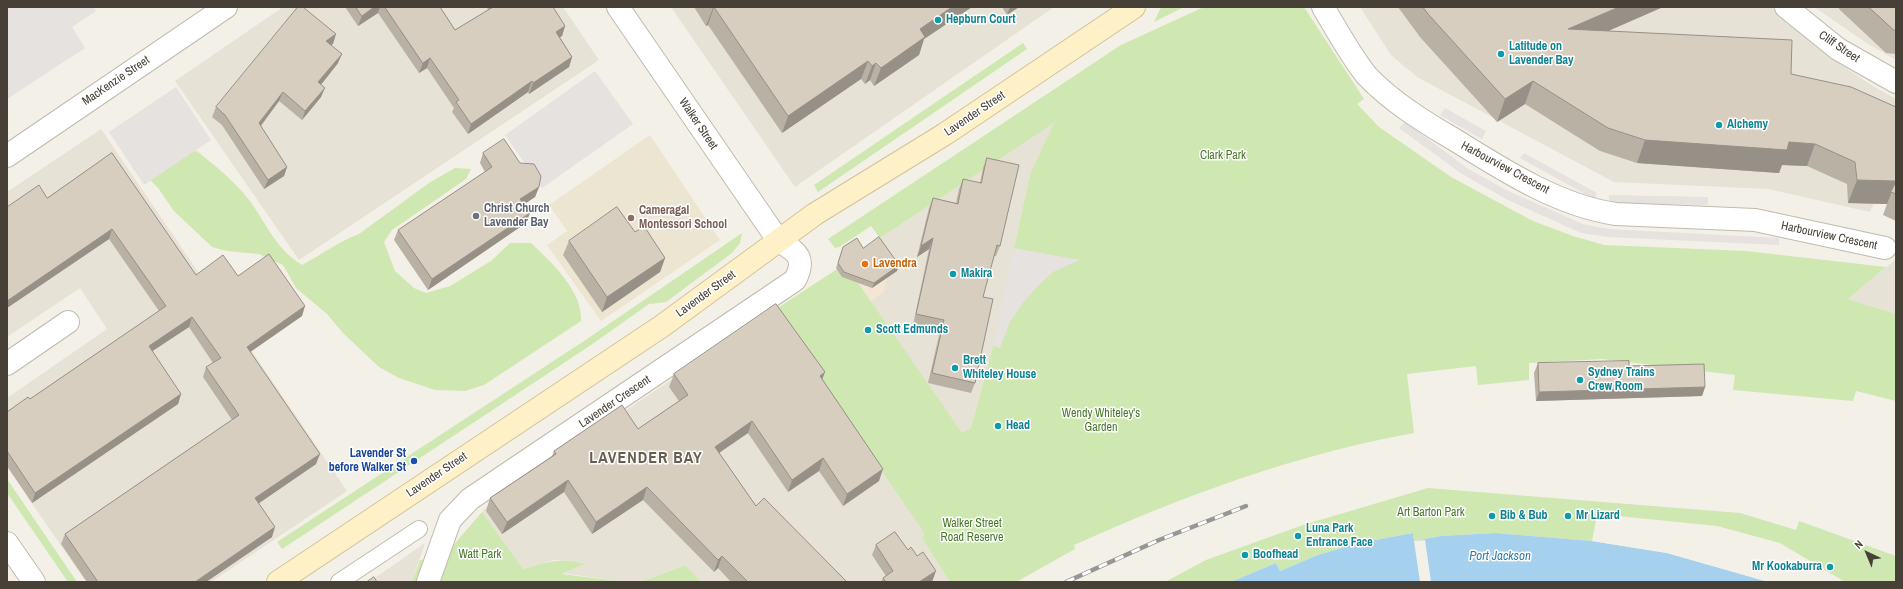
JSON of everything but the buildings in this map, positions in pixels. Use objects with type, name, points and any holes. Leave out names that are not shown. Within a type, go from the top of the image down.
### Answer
[{"type":"street","name":"MacKenzie Street","points":[[7,156],[226,7]]},
{"type":"street","name":"Walker Street","points":[[618,7],[778,240]]},
{"type":"street","name":"Lavender Street","points":[[278,582],[662,326],[778,240],[846,194],[945,134],[1134,7]]},
{"type":"street","name":"Harbourview Crescent","points":[[1323,7],[1367,75],[1386,93],[1420,119],[1473,152],[1533,186],[1595,211],[1616,214],[1755,220],[1885,248]]},
{"type":"street","name":"Cliff Street","points":[[1786,7],[1838,49],[1896,82]]},
{"type":"street","name":"Lavender Crescent","points":[[428,582],[450,520],[470,499],[795,280],[801,266],[800,258],[796,252],[778,240]]},
{"type":"street","points":[[7,364],[68,322]]},
{"type":"street","points":[[7,543],[34,582]]},
{"type":"lane","points":[[339,582],[419,529]]},
{"type":"shaded area","points":[[7,7],[93,7],[96,11],[72,27],[85,48],[7,99]]},
{"type":"shaded area","points":[[283,7],[563,7],[599,60],[299,260],[175,81]]},
{"type":"shaded area","points":[[671,7],[1054,7],[795,187]]},
{"type":"shaded area","points":[[1360,7],[1772,7],[1842,65],[1871,85],[1896,99],[1896,156],[1870,212],[1768,189],[1614,182],[1417,77],[1391,55]]},
{"type":"shaded area","points":[[1814,7],[1896,7],[1896,60],[1868,44]]},
{"type":"shaded area","points":[[595,71],[633,124],[542,188],[505,135]]},
{"type":"shaded area","points":[[176,87],[211,140],[144,185],[109,132]]},
{"type":"shaded area","points":[[1445,108],[1486,131],[1482,139],[1440,115]]},
{"type":"shaded area","points":[[1055,122],[1030,174],[993,346],[971,428],[962,434],[870,301],[884,291],[880,238]]},
{"type":"shaded area","points":[[1405,122],[1467,168],[1508,191],[1583,224],[1608,229],[1779,238],[1779,245],[1608,237],[1581,233],[1508,200],[1462,174],[1399,128]]},
{"type":"shaded area","points":[[101,129],[347,491],[211,582],[86,582],[7,467],[7,398],[107,329],[80,288],[7,337],[7,192]]},
{"type":"shaded area","name":"Cameragal Montessori School","points":[[650,135],[720,240],[601,321],[547,245],[567,231],[549,205]]},
{"type":"shaded area","points":[[1524,153],[1597,193],[1594,199],[1520,158]]},
{"type":"shaded area","points":[[1609,195],[1708,197],[1708,205],[1609,203]]},
{"type":"shaded area","points":[[1014,248],[1080,260],[1053,272],[1037,287],[1023,303],[1010,322],[1000,348],[993,346]]},
{"type":"shaded area","points":[[1896,259],[1896,314],[1848,299]]},
{"type":"shaded area","points":[[845,264],[889,268],[884,291],[870,301]]},
{"type":"shaded area","points":[[773,311],[926,534],[922,538],[950,582],[701,582],[684,565],[641,582],[627,582],[560,573],[584,564],[575,561],[555,560],[523,569],[482,512],[493,500]]},
{"type":"shaded area","points":[[425,543],[412,582],[369,582]]},
{"type":"green space","points":[[1161,7],[1184,7],[1154,22]]},
{"type":"green space","points":[[1204,7],[1304,7],[1364,99],[1357,104],[1379,127],[1451,177],[1533,221],[1573,236],[1604,245],[1746,251],[1886,267],[1848,299],[1896,314],[1896,401],[1856,391],[1853,401],[1733,390],[1735,375],[1603,359],[1529,363],[1529,380],[1478,385],[1476,366],[1407,374],[1414,433],[1326,452],[1241,478],[1198,494],[1074,545],[1075,549],[1016,582],[950,582],[922,538],[925,534],[773,311],[845,264],[962,433],[971,428],[993,346],[1030,174],[1054,123],[880,238],[871,226],[839,247],[835,248],[828,239],[1121,45]]},
{"type":"green space","points":[[1023,43],[1027,49],[818,192],[814,185]]},
{"type":"green space","points":[[121,150],[181,153],[197,151],[240,189],[283,250],[302,265],[337,244],[359,234],[429,183],[455,168],[471,169],[466,179],[392,230],[384,242],[395,271],[414,288],[426,293],[450,286],[491,261],[510,243],[531,243],[556,268],[571,288],[577,299],[581,321],[484,385],[465,391],[435,390],[399,378],[379,367],[343,333],[327,314],[296,288],[283,265],[259,254],[227,251],[212,247],[174,211],[158,188]]},
{"type":"green space","points":[[742,233],[740,243],[732,253],[666,302],[649,304],[591,345],[282,549],[277,542],[587,339]]},
{"type":"green space","points":[[7,479],[77,582],[68,582],[7,493]]},
{"type":"green space","name":"Art Barton Park","points":[[1428,488],[1740,513],[1796,530],[1799,521],[1896,556],[1896,582],[1845,582],[1780,543],[1717,526],[1608,515],[1596,520],[1592,541],[1495,533],[1441,536],[1414,541],[1413,533],[1359,543],[1318,555],[1280,571],[1276,563],[1231,582],[1165,582],[1206,560],[1303,525]]},
{"type":"green space","name":"Watt Park","points":[[482,512],[523,569],[561,560],[577,562],[585,564],[561,574],[627,582],[412,582],[420,560],[443,557]]},
{"type":"green space","points":[[685,565],[701,582],[641,582]]},
{"type":"water","name":"Port Jackson","points":[[1413,533],[1414,541],[1441,536],[1495,533],[1592,541],[1667,553],[1768,582],[1231,582],[1276,563],[1280,571],[1318,555],[1359,543]]},
{"type":"pier","points":[[1593,539],[1668,551],[1768,580],[1770,582],[1667,553],[1592,541]]},
{"type":"pier","points":[[1425,540],[1431,582],[1420,582],[1414,541]]},
{"type":"railway","points":[[1066,582],[1159,540],[1246,506]]},
{"type":"place","name":"Hepburn Court","points":[[938,20]]},
{"type":"place","name":"Latitude on Lavender Bay","points":[[1501,54]]},
{"type":"place","name":"Alchemy","points":[[1719,125]]},
{"type":"place","name":"Christ Church Lavender Bay","points":[[476,216]]},
{"type":"place","name":"Cameragal Montessori School","points":[[631,218]]},
{"type":"place","name":"Lavendra","points":[[865,264]]},
{"type":"place","name":"Makira","points":[[953,274]]},
{"type":"place","name":"Scott Edmunds","points":[[868,330]]},
{"type":"place","name":"Brett Whiteley House","points":[[955,368]]},
{"type":"place","name":"Sydney Trains Crew Room","points":[[1580,380]]},
{"type":"place","name":"Head","points":[[998,426]]},
{"type":"place","name":"Lavender St before Walker St","points":[[414,461]]},
{"type":"place","name":"Bib & Bub","points":[[1492,516]]},
{"type":"place","name":"Mr Lizard","points":[[1568,516]]},
{"type":"place","name":"Luna Park Entrance Face","points":[[1298,536]]},
{"type":"place","name":"Boofhead","points":[[1245,555]]},
{"type":"place","name":"Mr Kookaburra","points":[[1830,567]]},
{"type":"district","name":"LAVENDER BAY","points":[[646,459]]},
{"type":"park label","name":"Clark Park","points":[[1223,156]]},
{"type":"park label","name":"Wendy Whiteley's Garden","points":[[1101,421]]},
{"type":"park label","name":"Walker Street Road Reserve","points":[[972,531]]}]
